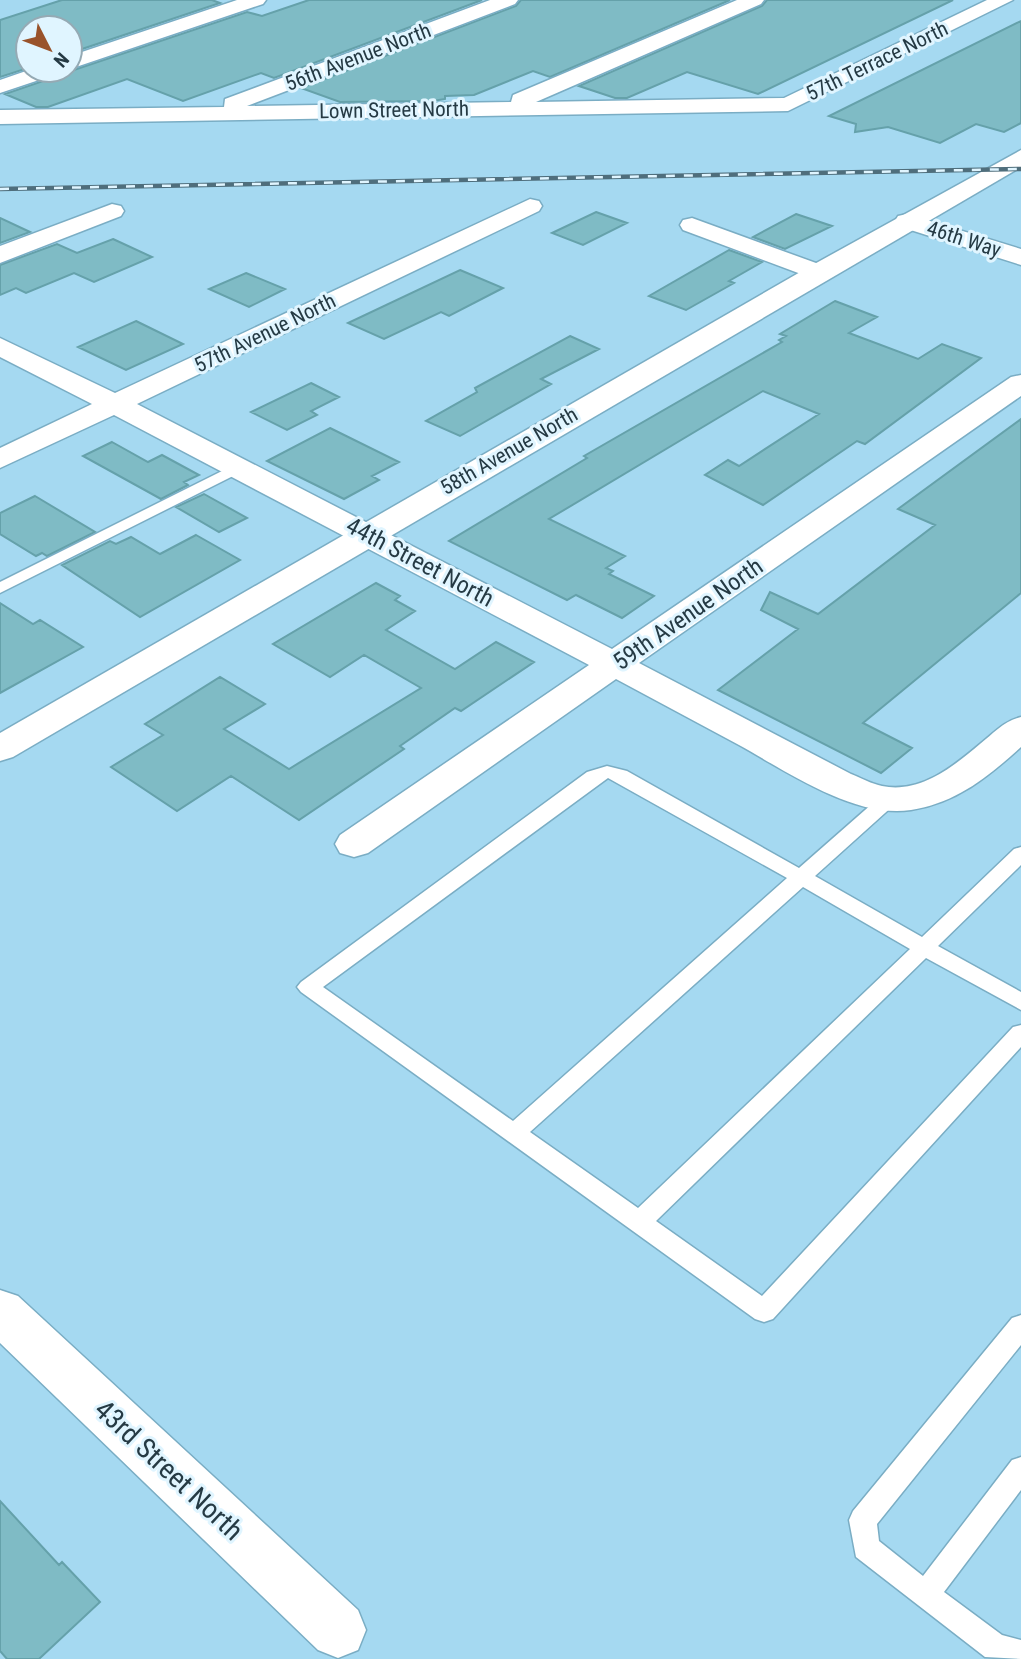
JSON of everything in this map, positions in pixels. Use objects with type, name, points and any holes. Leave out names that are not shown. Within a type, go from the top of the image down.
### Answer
[{"type":"street","points":[[84,58],[256,0]]},
{"type":"street","name":"56th Avenue North","points":[[208,114],[508,0]]},
{"type":"street","points":[[503,108],[754,0]]},
{"type":"street","name":"57th Terrace North","points":[[788,104],[1003,0]]},
{"type":"street","name":"Lown Street North","points":[[0,117],[788,104]]},
{"type":"street","name":"58th Avenue North","points":[[0,749],[367,533],[907,220],[1021,157]]},
{"type":"street","name":"57th Avenue North","points":[[0,459],[530,206]]},
{"type":"street","points":[[0,255],[112,211]]},
{"type":"street","name":"46th Way","points":[[907,220],[1021,257]]},
{"type":"street","points":[[692,225],[818,272]]},
{"type":"street","name":"44th Street North","points":[[0,346],[367,533],[838,783],[888,800]]},
{"type":"street","name":"59th Avenue North","points":[[355,844],[1021,383]]},
{"type":"street","points":[[888,800],[926,796],[962,780],[1021,728]]},
{"type":"street","name":"43rd Street North","points":[[0,1311],[338,1630]]},
{"type":"lane","points":[[0,588],[237,468]]},
{"type":"lane","points":[[1021,1002],[620,775],[607,772],[594,776],[308,988],[764,1311],[1021,1033]]},
{"type":"lane","points":[[514,1133],[888,800]]},
{"type":"lane","points":[[640,1221],[1021,855]]},
{"type":"lane","points":[[1021,1326],[863,1521],[866,1548],[995,1647],[1021,1654]]},
{"type":"lane","points":[[925,1595],[1021,1469]]},
{"type":"building","points":[[62,0],[212,0],[220,3],[84,48],[84,14],[19,14]]},
{"type":"building","points":[[309,0],[482,0],[274,78],[261,73],[183,101],[127,79],[48,107],[36,107],[5,94],[34,84],[84,84],[84,67],[247,12],[262,16]]},
{"type":"building","points":[[521,0],[730,0],[550,77],[533,71],[474,95],[445,96],[445,99],[433,101],[340,102],[301,88],[516,6]]},
{"type":"building","points":[[767,0],[953,0],[758,94],[687,72],[627,98],[615,98],[579,86],[762,6]]},
{"type":"building","points":[[14,15],[14,72],[0,77],[0,20]]},
{"type":"building","points":[[1021,21],[1021,123],[1004,132],[976,124],[940,143],[888,127],[855,132],[856,124],[829,116]]},
{"type":"building","points":[[596,212],[627,223],[583,245],[552,233]]},
{"type":"building","points":[[796,214],[832,226],[785,249],[753,237]]},
{"type":"building","points":[[0,218],[30,232],[0,243]]},
{"type":"building","points":[[113,239],[152,257],[94,282],[74,273],[26,293],[16,288],[0,295],[0,265],[57,244],[77,253]]},
{"type":"building","points":[[729,250],[762,262],[729,281],[734,283],[686,310],[649,296]]},
{"type":"building","points":[[460,270],[503,288],[449,316],[441,312],[384,339],[348,323]]},
{"type":"building","points":[[246,273],[285,289],[249,307],[209,289]]},
{"type":"building","points":[[835,301],[877,317],[849,333],[918,359],[942,344],[981,358],[865,444],[857,441],[763,505],[705,475],[728,460],[739,466],[819,414],[763,391],[549,519],[625,556],[606,568],[613,571],[609,574],[654,596],[622,618],[576,595],[567,600],[449,541],[587,458],[584,456],[782,342],[779,340],[786,336],[780,334]]},
{"type":"building","points":[[136,321],[183,344],[126,370],[78,347]]},
{"type":"building","points":[[570,336],[599,349],[541,379],[551,384],[460,436],[426,421],[477,392],[475,388]]},
{"type":"building","points":[[311,383],[339,397],[311,411],[317,415],[287,430],[251,412]]},
{"type":"building","points":[[1021,419],[1021,593],[863,723],[912,748],[881,773],[718,690],[798,629],[761,610],[770,592],[818,614],[935,525],[898,509]]},
{"type":"building","points":[[330,428],[399,462],[372,476],[379,480],[344,499],[267,461]]},
{"type":"building","points":[[112,442],[148,462],[162,455],[199,475],[184,482],[188,485],[161,499],[83,456]]},
{"type":"building","points":[[204,494],[247,518],[219,532],[176,507]]},
{"type":"building","points":[[35,496],[95,532],[47,556],[42,553],[36,556],[0,534],[0,513]]},
{"type":"building","points":[[196,535],[240,560],[140,617],[62,565],[110,541],[116,544],[131,537],[160,554]]},
{"type":"building","points":[[376,583],[400,596],[395,600],[415,611],[386,630],[455,669],[496,642],[534,662],[461,711],[455,708],[400,746],[404,749],[299,820],[231,776],[177,811],[111,767],[163,735],[145,724],[220,677],[265,704],[224,729],[289,769],[421,688],[364,655],[330,677],[273,644]]},
{"type":"building","points":[[0,603],[33,624],[40,620],[83,647],[0,693]]},
{"type":"building","points":[[0,1501],[59,1565],[62,1562],[100,1602],[39,1659],[7,1659],[0,1651]]},
{"type":"railway","points":[[0,189],[1021,169]]}]
